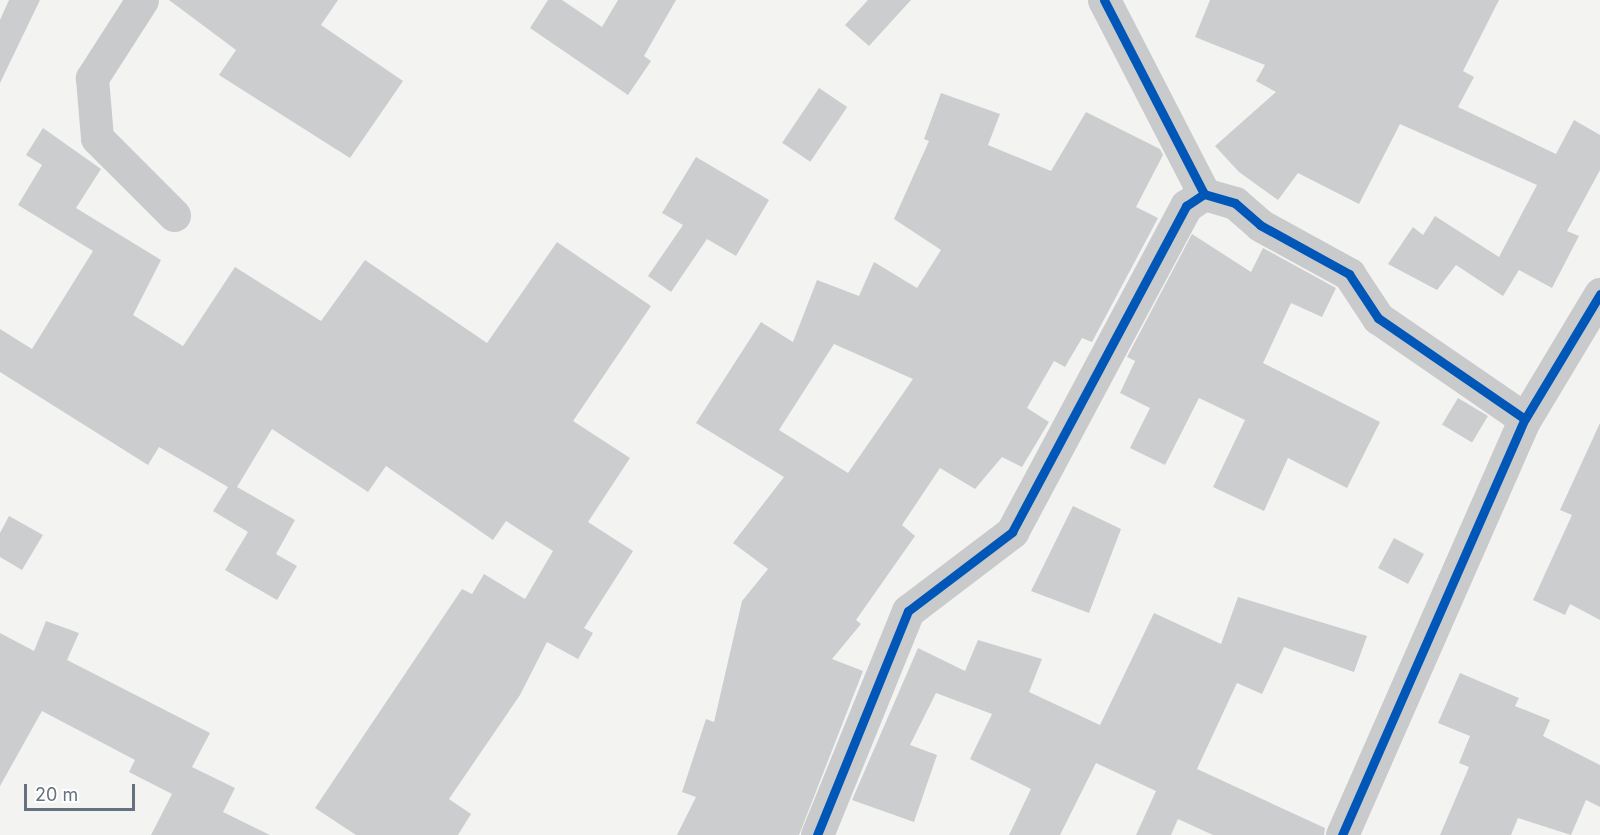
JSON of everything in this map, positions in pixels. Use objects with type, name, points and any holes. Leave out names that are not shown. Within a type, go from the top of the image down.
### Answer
[{"type":"street","points":[[142,0],[92,78],[97,138],[174,215]]},
{"type":"street","points":[[1104,0],[1204,194],[1235,203],[1260,225],[1349,274],[1378,318],[1525,419]]},
{"type":"street","points":[[817,835],[908,611],[1011,532],[1186,206],[1204,194]]},
{"type":"street","points":[[1342,835],[1525,419],[1600,294]]},
{"type":"building","points":[[9,0],[40,0],[0,83],[0,20]]},
{"type":"building","points":[[169,0],[338,0],[321,25],[403,81],[350,158],[219,75],[236,50]]},
{"type":"building","points":[[548,0],[562,0],[602,27],[618,0],[676,0],[644,56],[651,61],[628,95],[530,28]]},
{"type":"building","points":[[868,0],[911,0],[869,46],[845,25]]},
{"type":"building","points":[[1210,0],[1499,0],[1463,71],[1474,77],[1458,107],[1556,154],[1574,120],[1600,135],[1600,170],[1567,231],[1579,236],[1552,288],[1519,270],[1503,296],[1456,265],[1437,290],[1388,264],[1413,227],[1423,235],[1435,216],[1499,257],[1537,185],[1400,124],[1359,204],[1298,173],[1278,200],[1239,172],[1215,146],[1276,92],[1256,81],[1265,65],[1195,37]]},
{"type":"building","points":[[819,88],[847,107],[810,162],[782,143]]},
{"type":"building","points":[[941,93],[1000,114],[988,145],[1051,171],[1086,112],[1160,149],[1163,155],[1136,207],[1158,218],[1092,342],[1082,338],[1065,367],[1054,361],[1027,408],[1049,422],[1022,467],[1002,457],[975,489],[940,468],[902,525],[915,536],[856,620],[861,624],[832,659],[863,671],[799,835],[677,835],[696,797],[682,792],[706,719],[714,722],[742,601],[768,569],[733,543],[784,477],[696,423],[761,322],[793,342],[817,280],[859,296],[874,262],[917,288],[941,250],[894,219],[929,141],[924,139]],"holes":[[[834,344],[913,379],[848,473],[779,430]]]},
{"type":"building","points":[[43,128],[101,169],[76,208],[161,260],[133,315],[183,346],[235,267],[321,321],[365,260],[487,343],[557,242],[651,306],[573,421],[630,458],[588,522],[633,551],[584,628],[593,633],[578,659],[547,642],[520,695],[449,799],[471,814],[458,835],[356,835],[315,808],[462,589],[472,594],[484,574],[525,599],[553,551],[506,521],[493,540],[386,466],[368,492],[272,429],[237,487],[295,520],[276,554],[297,566],[277,600],[225,570],[248,532],[213,511],[228,487],[159,447],[148,465],[0,372],[0,329],[32,349],[93,251],[18,205],[42,165],[26,155]]},
{"type":"building","points":[[696,157],[769,200],[736,256],[707,239],[671,292],[648,276],[683,225],[662,213]]},
{"type":"building","points":[[1192,234],[1251,272],[1263,248],[1336,288],[1322,317],[1291,303],[1263,363],[1380,422],[1347,488],[1288,458],[1264,511],[1213,487],[1245,420],[1199,398],[1165,465],[1130,448],[1150,408],[1120,393],[1135,361],[1127,357]]},
{"type":"building","points":[[1458,398],[1488,416],[1472,443],[1442,425]]},
{"type":"building","points":[[1600,423],[1600,620],[1570,604],[1565,615],[1533,600],[1572,515],[1560,510]]},
{"type":"building","points":[[1073,506],[1121,529],[1089,613],[1031,591]]},
{"type":"building","points":[[9,516],[43,535],[22,570],[0,557],[0,533]]},
{"type":"building","points":[[1394,538],[1424,554],[1408,584],[1378,568]]},
{"type":"building","points":[[1238,597],[1367,636],[1354,672],[1284,647],[1262,694],[1237,683],[1197,769],[1325,828],[1324,835],[1213,835],[1178,819],[1171,835],[1136,835],[1156,791],[1096,763],[1060,835],[1009,835],[1031,789],[970,759],[992,714],[936,693],[910,745],[937,755],[914,822],[852,800],[918,648],[965,671],[978,640],[1042,659],[1029,692],[1100,725],[1154,613],[1221,644]]},
{"type":"building","points":[[46,621],[79,633],[67,660],[210,733],[192,767],[235,788],[223,812],[270,835],[151,835],[172,794],[129,772],[135,760],[42,711],[0,786],[0,633],[34,651]]},
{"type":"building","points":[[1460,673],[1519,698],[1515,706],[1550,720],[1543,736],[1600,765],[1600,807],[1586,800],[1571,835],[1518,818],[1511,835],[1440,835],[1469,767],[1459,763],[1470,736],[1438,723]]},
{"type":"cycle path","points":[[1104,0],[1204,194],[1235,203],[1260,225],[1349,274],[1378,318],[1525,419]]},
{"type":"cycle path","points":[[817,835],[908,611],[1012,532],[1186,206],[1204,194]]},
{"type":"cycle path","points":[[1342,835],[1525,419],[1600,294]]}]
